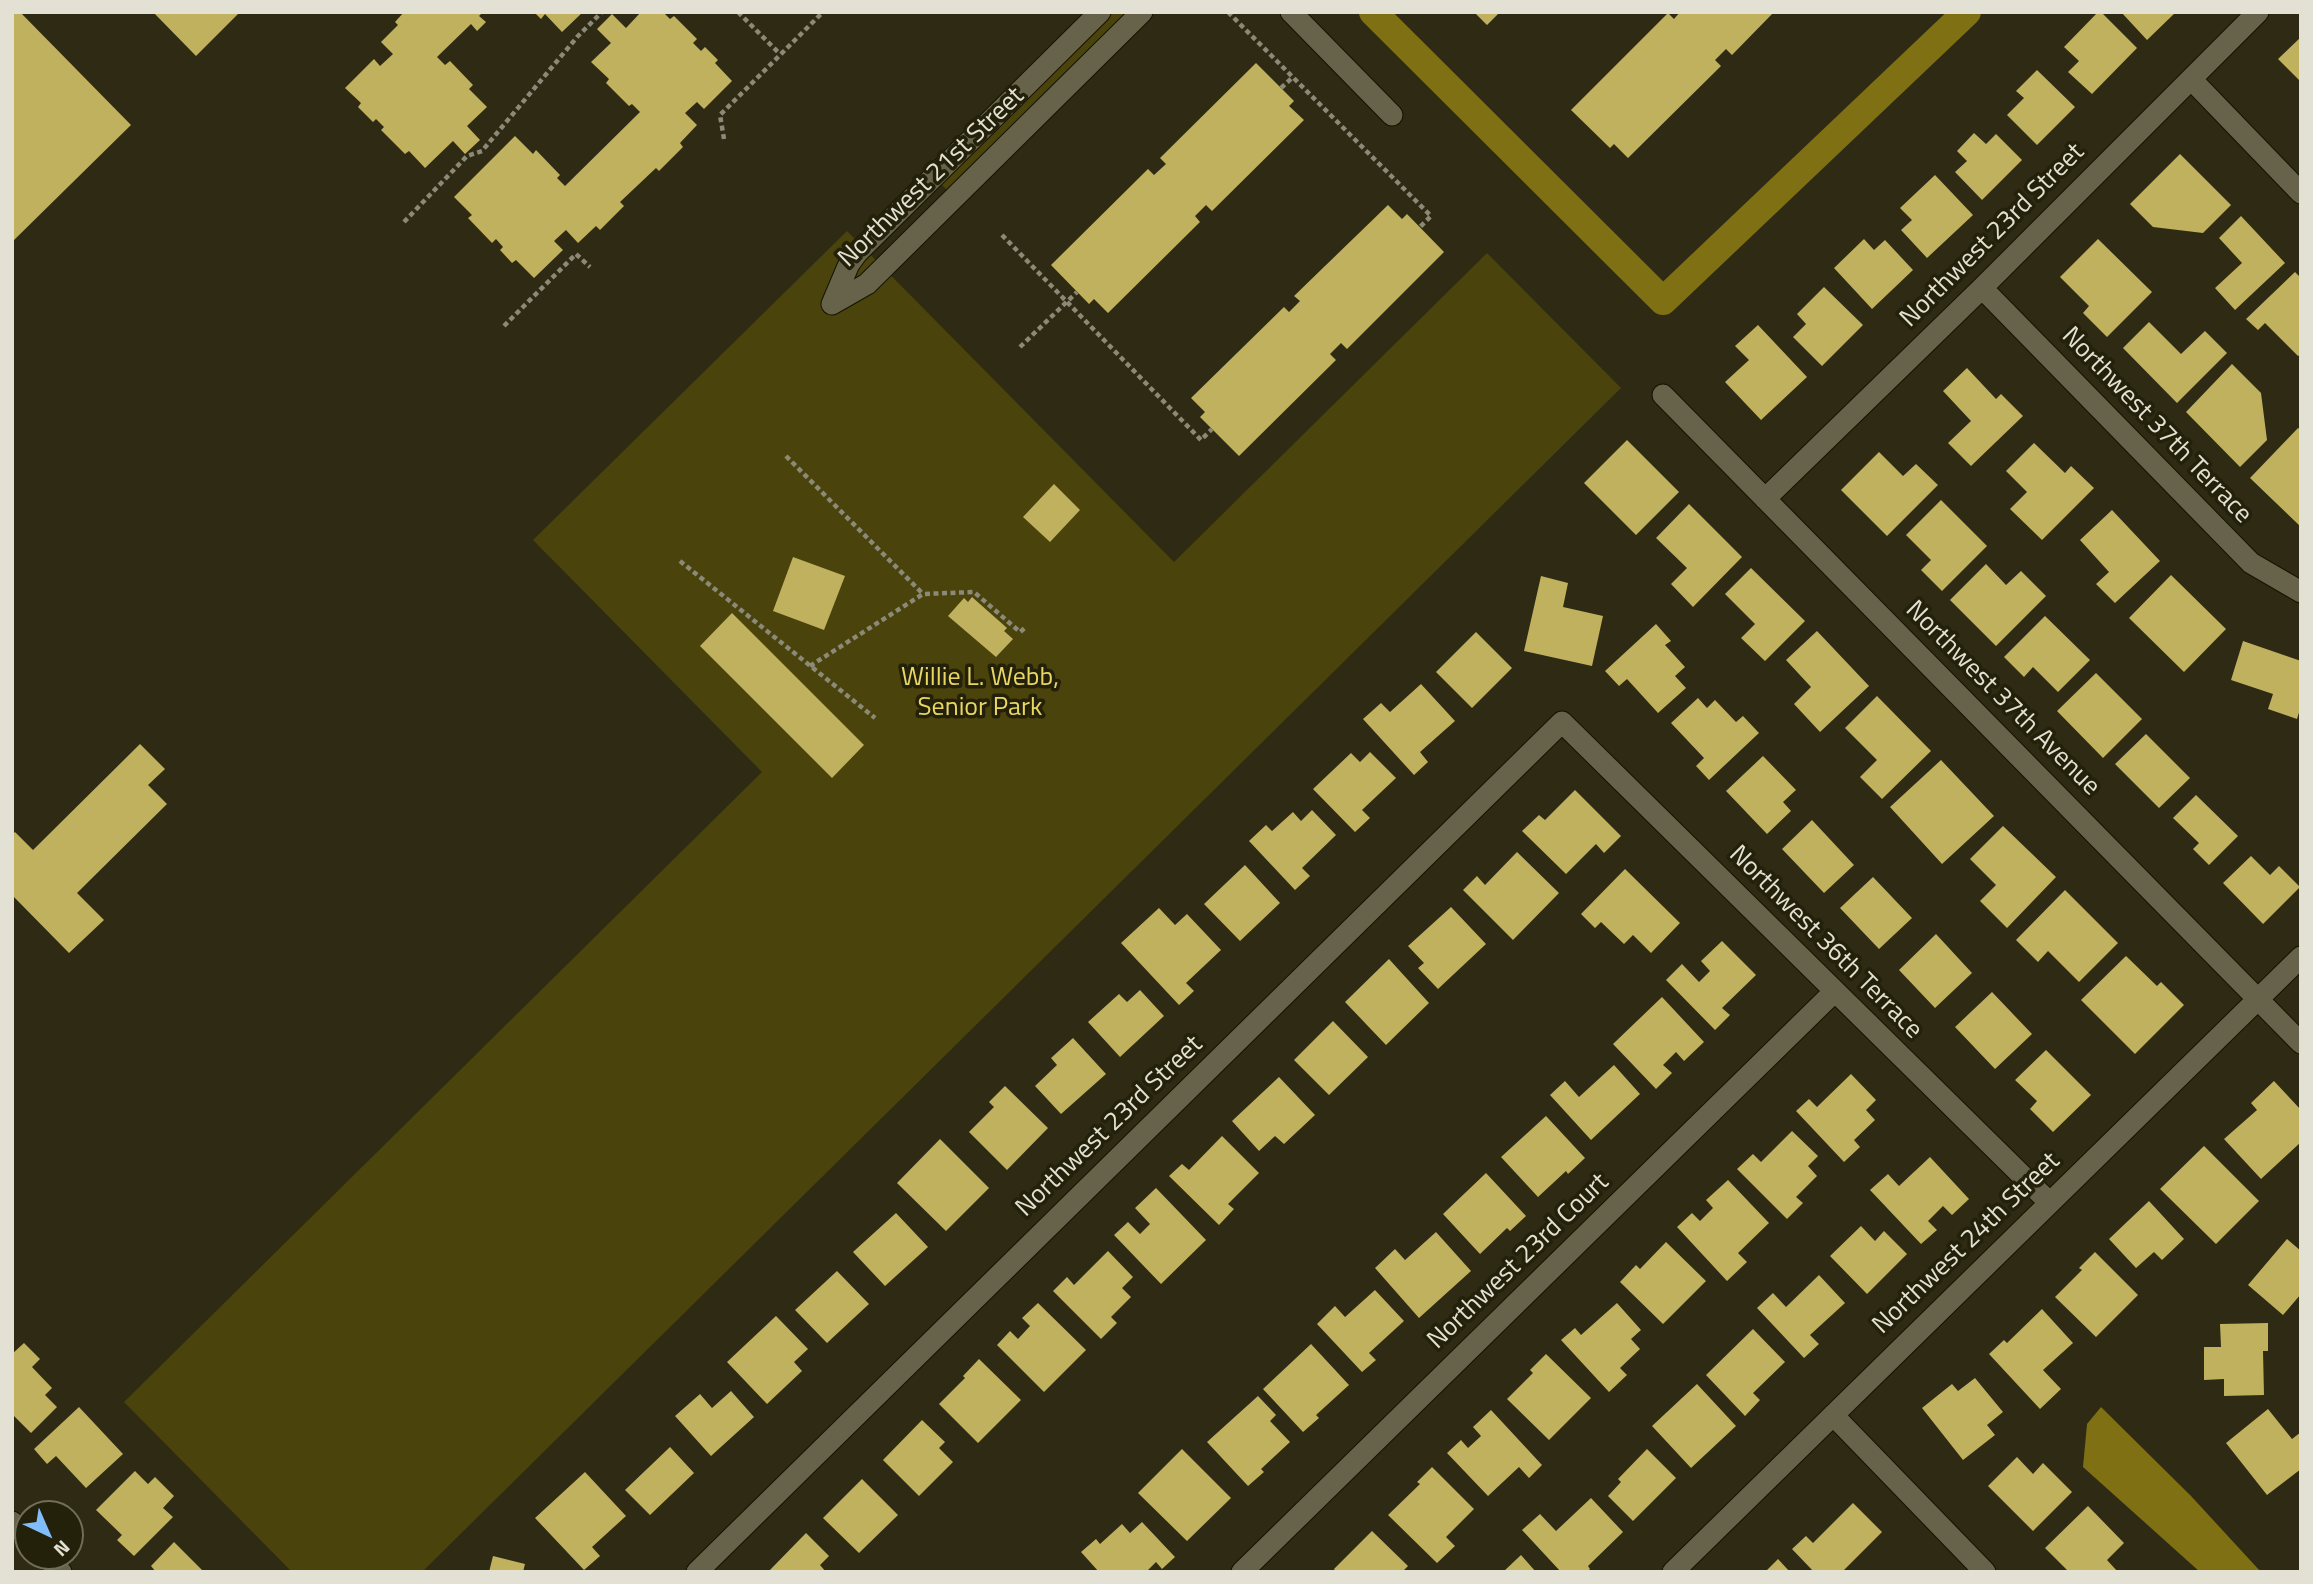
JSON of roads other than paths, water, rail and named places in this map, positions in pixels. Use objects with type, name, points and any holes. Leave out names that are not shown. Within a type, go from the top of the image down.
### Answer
[{"type":"street","name":"Northwest 21st Street","points":[[1100,12],[857,253],[849,264],[832,304],[867,284],[1142,12]]},
{"type":"street","points":[[1291,12],[1392,115]]},
{"type":"street","name":"Northwest 23rd Street","points":[[1765,499],[1982,288],[2258,12]]},
{"type":"street","points":[[2191,79],[2301,193]]},
{"type":"street","name":"Northwest 37th Terrace","points":[[1982,288],[2251,563],[2301,592]]},
{"type":"street","name":"Northwest 37th Avenue","points":[[1663,395],[2301,1043]]},
{"type":"street","name":"Northwest 23rd Street","points":[[697,1572],[1562,722]]},
{"type":"street","name":"Northwest 36th Terrace","points":[[1562,722],[2050,1203]]},
{"type":"street","name":"Northwest 24th Street","points":[[1673,1572],[2301,957]]},
{"type":"street","name":"Northwest 23rd Court","points":[[1242,1572],[1834,992]]},
{"type":"street","points":[[1833,1415],[1985,1572]]},
{"type":"waterway","points":[[1373,12],[1663,301],[1967,12]]},
{"type":"park label","name":"Willie L. Webb, Senior Park","points":[[980,694]]}]
